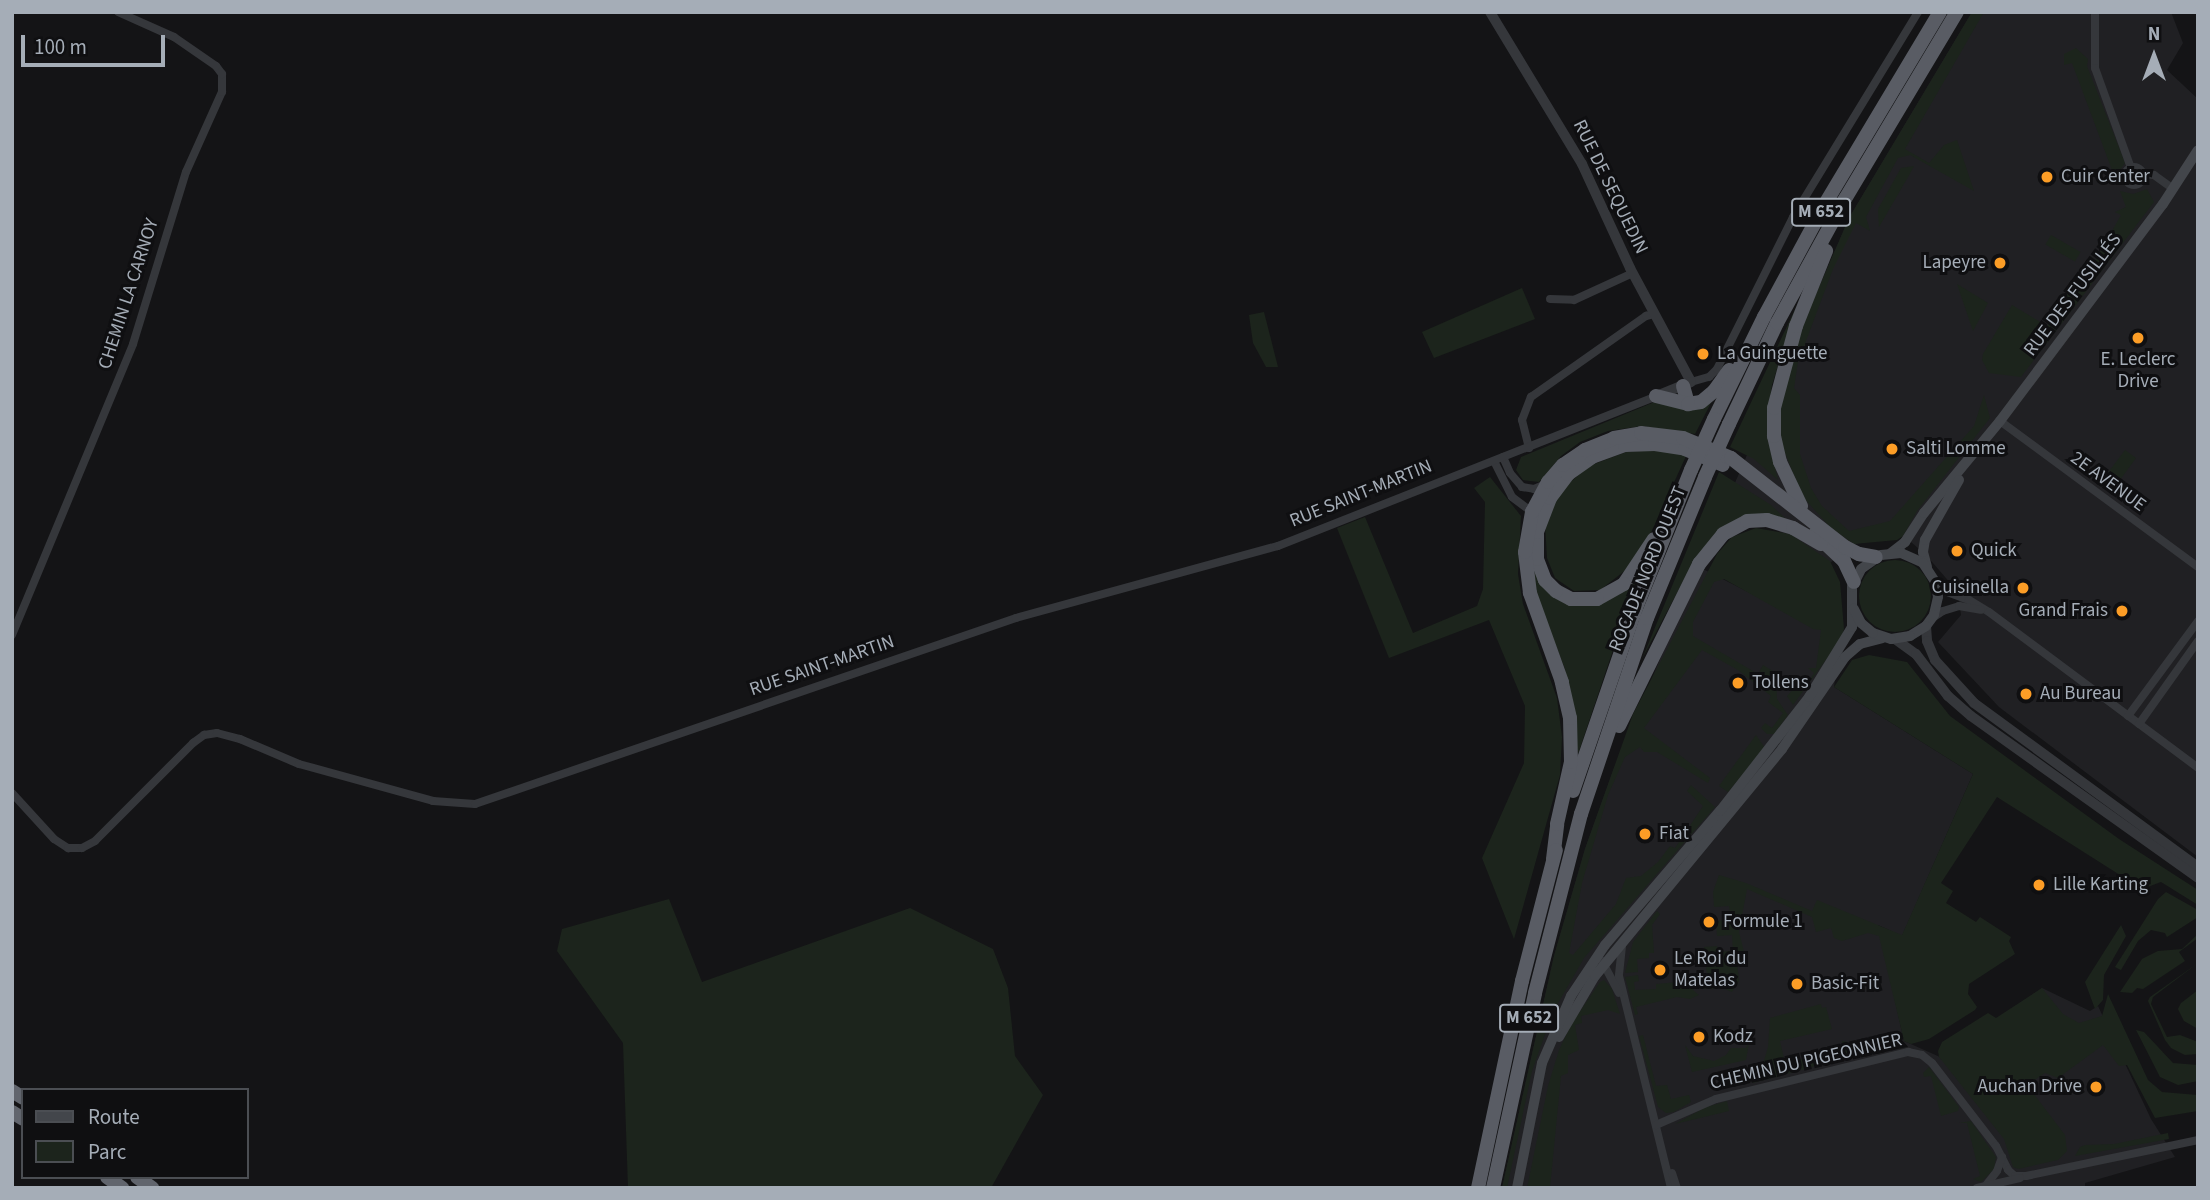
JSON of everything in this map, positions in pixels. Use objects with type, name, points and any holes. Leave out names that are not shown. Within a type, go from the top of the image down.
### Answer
[{"type":"highway","name":"ROCADE NORD OUEST","points":[[1478,1188],[1529,951],[1553,859],[1576,782],[1636,608],[1691,470],[1764,317],[1825,204],[1940,12]]},
{"type":"highway","name":"ROCADE NORD OUEST","points":[[1493,1188],[1535,993],[1581,814],[1643,630],[1705,477],[1777,323],[1844,199],[1957,12]]},
{"type":"highway","points":[[1808,516],[1790,489],[1780,462],[1774,436],[1774,408],[1803,305],[1844,199]]},
{"type":"highway","points":[[1656,396],[1688,404],[1701,402],[1721,383],[1785,264],[1825,204]]},
{"type":"highway","points":[[1687,384],[1688,404]]},
{"type":"highway","points":[[1553,859],[1557,824],[1571,762],[1571,732],[1562,682],[1527,579],[1526,540],[1532,512],[1548,482],[1574,457],[1600,443],[1629,434],[1656,433],[1695,442],[1731,458],[1845,547],[1859,554],[1883,555]]},
{"type":"highway","points":[[1532,512],[1550,498],[1574,469],[1602,452],[1638,444],[1675,446],[1719,463],[1742,476],[1782,506],[1847,566],[1854,582]]},
{"type":"highway","points":[[1550,498],[1536,540],[1542,574],[1550,586],[1562,595],[1580,600],[1597,599],[1624,584],[1640,563],[1691,470]]},
{"type":"highway","points":[[1581,814],[1635,688],[1699,564],[1713,544],[1737,525],[1767,520],[1793,528],[1836,555]]},
{"type":"main road","name":"RUE DES FUSILLÉS","points":[[1973,457],[2173,189],[2198,150]]},
{"type":"main road","points":[[1517,1188],[1542,1063],[1570,996],[1605,945],[1678,863],[1780,738],[1845,642],[1852,627],[1854,582],[1864,565],[1905,542],[1924,513],[1973,457]]},
{"type":"main road","points":[[1534,1109],[1565,1023],[1604,965],[1782,749],[1849,653],[1866,642],[1910,636],[1929,622],[1938,601],[1936,583],[1923,552],[1925,540],[1973,457]]},
{"type":"main road","points":[[1883,555],[1910,555],[1927,566]]},
{"type":"main road","points":[[1854,609],[1865,627],[1889,638]]},
{"type":"street","name":"CHEMIN LA CARNOY","points":[[12,635],[132,344],[186,172],[222,92],[222,74],[216,66],[174,37],[118,12]]},
{"type":"street","name":"RUE DE SEQUEDIN","points":[[1490,12],[1587,175],[1687,384]]},
{"type":"street","points":[[1687,384],[1709,377],[1717,369],[1793,217],[1918,12]]},
{"type":"street","points":[[2095,12],[2095,68],[2132,167]]},
{"type":"street","points":[[2132,167],[2143,174],[2154,175],[2173,189]]},
{"type":"street","points":[[2132,167],[2125,174],[2130,184],[2140,182],[2143,174]]},
{"type":"street","points":[[1550,299],[1574,300],[1633,273]]},
{"type":"street","points":[[1529,448],[1522,420],[1531,397],[1601,346],[1654,314]]},
{"type":"street","name":"RUE SAINT-MARTIN","points":[[12,793],[54,839],[68,848],[82,848],[95,841],[193,743],[217,733],[299,764],[433,801],[475,804],[1016,618],[1278,547],[1687,384]]},
{"type":"street","name":"2E AVENUE","points":[[2000,421],[2198,566]]},
{"type":"street","points":[[1498,459],[1522,487],[1534,489],[1548,482]]},
{"type":"street","points":[[1498,459],[1512,497],[1532,512]]},
{"type":"street","points":[[1936,583],[1947,592],[1969,600],[1989,612],[2198,768]]},
{"type":"street","points":[[1989,612],[1959,606],[1943,611],[1929,622],[1928,645],[1935,660],[1974,703],[2198,867]]},
{"type":"street","points":[[2128,716],[2198,621]]},
{"type":"street","points":[[1889,638],[1916,654],[1948,696],[1971,716],[2198,878]]},
{"type":"street","points":[[2139,724],[2198,641]]},
{"type":"street","points":[[1625,940],[1618,964],[1627,1012],[1671,1188]]},
{"type":"street","points":[[1605,945],[1602,954],[1604,965],[1627,1012]]},
{"type":"street","name":"CHEMIN DU PIGEONNIER","points":[[1656,1125],[1716,1099],[1908,1052],[1922,1055],[1932,1063],[2002,1157],[2011,1175],[2026,1176]]},
{"type":"street","points":[[1978,1187],[2198,1140]]},
{"type":"street","points":[[1661,1144],[1677,1188]]},
{"type":"street","points":[[1978,1187],[1989,1182],[2002,1157]]},
{"type":"shaded area","points":[[1972,12],[2171,12],[2183,43],[2167,70],[2198,99],[2198,857],[1999,707],[1938,642],[1961,615],[1958,592],[1926,555],[1904,536],[1854,544],[1830,563],[1728,499],[1849,218]]},
{"type":"shaded area","points":[[1699,567],[1840,639],[1834,687],[1973,774],[1902,936],[1878,925],[1904,1041],[1940,1057],[2042,988],[2090,1011],[2098,1006],[2151,1119],[2175,1157],[2085,1183],[2085,1188],[1502,1188],[1554,956],[1585,849],[1614,768]]},
{"type":"green space","points":[[1972,12],[1984,12],[1905,149],[1929,163],[1944,145],[1957,140],[1974,191],[1910,155],[1898,158],[1866,217],[1870,231],[1856,223],[1833,269],[1798,362],[1794,388],[1800,395],[1800,454],[1811,488],[1822,506],[1849,531],[1890,521],[1974,426],[1984,395],[1990,418],[1917,511],[1903,536],[1897,540],[1854,544],[1830,527],[1802,496],[1782,445],[1779,419],[1782,398],[1804,322],[1849,218]]},
{"type":"green space","points":[[2076,48],[2088,59],[2087,66],[2125,163],[2115,177],[2106,173],[2112,170],[2072,63],[2064,65],[2064,54]]},
{"type":"green space","points":[[1914,166],[1879,227],[1878,209],[1901,168]]},
{"type":"green space","points":[[2147,189],[2154,202],[2021,377],[1989,373],[1982,360],[1983,354],[2012,305],[2047,326],[2089,258],[2095,261],[2121,215],[2115,212],[2126,207],[2120,191],[2133,194]]},
{"type":"green space","points":[[2051,235],[2080,252],[2075,262],[2046,245]]},
{"type":"green space","points":[[1957,284],[1988,303],[1973,331]]},
{"type":"green space","points":[[1522,288],[1535,319],[1434,358],[1422,332]]},
{"type":"green space","points":[[1797,305],[1772,385],[1768,412],[1768,439],[1778,480],[1754,459],[1730,447]]},
{"type":"green space","points":[[1264,312],[1278,367],[1266,367],[1253,343],[1249,315]]},
{"type":"green space","points":[[1714,397],[1695,434],[1642,426],[1608,431],[1580,442],[1561,456],[1539,482],[1523,480],[1516,470],[1521,457],[1657,401]]},
{"type":"green space","points":[[1658,449],[1687,454],[1649,537],[1631,566],[1600,590],[1574,591],[1555,578],[1547,558],[1545,524],[1561,490],[1589,466],[1626,452]]},
{"type":"green space","points":[[2125,450],[2136,458],[2120,480],[2122,483],[2119,488],[2109,489],[2107,474]]},
{"type":"green space","points":[[1719,472],[1771,505],[1786,519],[1732,522],[1715,533],[1690,568],[1642,659]]},
{"type":"green space","points":[[1490,477],[1521,516],[1518,574],[1523,604],[1557,698],[1562,737],[1560,775],[1514,939],[1482,858],[1524,763],[1525,706],[1489,620],[1389,658],[1337,528],[1365,517],[1413,633],[1477,606],[1483,589],[1485,502],[1474,488]]},
{"type":"green space","points":[[1756,528],[1790,534],[1830,561],[1840,582],[1844,629],[1841,639],[1793,705],[1787,696],[1801,681],[1807,685],[1814,673],[1808,668],[1816,668],[1821,630],[1813,629],[1724,579],[1714,582],[1693,622],[1693,636],[1758,674],[1763,665],[1776,673],[1777,699],[1788,715],[1774,734],[1767,734],[1761,728],[1765,723],[1772,728],[1783,713],[1768,702],[1771,696],[1738,670],[1702,650],[1644,728],[1710,778],[1708,783],[1657,752],[1644,752],[1640,747],[1625,757],[1608,795],[1582,883],[1569,953],[1573,955],[1616,904],[1626,878],[1641,876],[1658,862],[1670,846],[1675,848],[1703,806],[1687,791],[1691,785],[1715,807],[1584,958],[1553,1012],[1532,1071],[1507,1188],[1502,1188],[1554,956],[1585,849],[1633,714],[1717,554],[1732,537]]},
{"type":"green space","points":[[1529,551],[1536,574],[1577,605],[1639,573],[1578,754],[1565,669],[1535,592]]},
{"type":"green space","points":[[1895,560],[1915,566],[1925,576],[1931,596],[1925,616],[1915,626],[1895,632],[1875,626],[1865,616],[1859,596],[1865,576],[1875,566]]},
{"type":"green space","points":[[1869,655],[1907,662],[1950,716],[2119,839],[2198,890],[2198,905],[2161,882],[2142,889],[1997,797],[1941,883],[1953,891],[1946,903],[1976,922],[1980,917],[2011,937],[2009,941],[2015,954],[1969,984],[1968,994],[1977,1007],[1975,1010],[1929,1039],[1911,1044],[1904,1041],[1879,936],[1868,933],[1842,941],[1834,938],[1831,928],[1816,932],[1812,917],[1747,889],[1739,932],[1746,960],[1737,962],[1739,981],[1732,992],[1722,988],[1704,989],[1697,983],[1693,990],[1699,995],[1690,999],[1677,997],[1636,1007],[1638,1014],[1635,1015],[1625,977],[1638,975],[1639,981],[1634,982],[1635,990],[1656,989],[1656,984],[1707,975],[1704,947],[1717,946],[1718,952],[1733,951],[1732,935],[1717,936],[1716,921],[1731,919],[1729,906],[1714,907],[1713,892],[1719,875],[1746,883],[1812,911],[1817,900],[1902,935],[1973,774],[1834,687],[1852,660]]},
{"type":"green space","points":[[1756,735],[1765,748],[1728,792],[1719,786]]},
{"type":"green space","points":[[2166,892],[2198,910],[2198,917],[2167,937],[2165,933],[2151,930],[2138,941],[2121,970],[2115,967],[2158,899]]},
{"type":"green space","points":[[669,899],[702,982],[910,908],[993,949],[1008,988],[1015,1056],[1043,1095],[991,1188],[628,1188],[623,1043],[557,951],[562,929]]},
{"type":"green space","points":[[1657,911],[1660,914],[1652,925],[1654,953],[1649,953],[1649,958],[1637,959],[1638,972],[1625,973],[1633,942]]},
{"type":"green space","points":[[2121,925],[2126,936],[2104,975],[2103,1000],[2095,1009],[2085,982]]},
{"type":"green space","points":[[2198,934],[2198,938],[2179,952],[2185,961],[2143,989],[2137,988],[2132,993],[2120,992],[2142,959],[2158,951],[2182,949]]},
{"type":"green space","points":[[2198,963],[2153,997],[2151,1004],[2167,1037],[2180,1035],[2198,1042],[2198,1054],[2185,1055],[2171,1048],[2165,1040],[2148,1001],[2150,997]]},
{"type":"green space","points":[[1604,980],[1612,989],[1620,1014],[1608,1010],[1581,1016],[1582,1023],[1575,1025],[1579,1050],[1568,1055],[1568,1073],[1561,1076],[1550,1188],[1527,1188],[1548,1086],[1559,1050],[1572,1023]]},
{"type":"green space","points":[[2042,988],[2063,1014],[2079,1023],[2102,1016],[2108,994],[2148,1080],[2162,1092],[2198,1095],[2198,1111],[2155,1118],[2127,1065],[2119,1066],[2103,1045],[2058,1078],[2045,1073],[2033,1081],[2033,1093],[2065,1135],[2067,1151],[2058,1160],[2018,1169],[2013,1167],[2004,1139],[1939,1057],[1938,1051],[1942,1042],[1988,1013],[1996,1018]]},
{"type":"green space","points":[[2198,990],[2198,1029],[2184,1021],[2178,1009],[2181,1003]]},
{"type":"green space","points":[[1821,1004],[1822,1008],[1826,1007],[1832,1029],[1780,1041],[1785,1063],[1843,1049],[1842,1041],[1851,1044],[1852,1056],[1753,1083],[1751,1080],[1759,1078],[1768,1047],[1770,1018]]},
{"type":"green space","points":[[2136,1030],[2144,1032],[2173,1063],[2198,1065],[2198,1081],[2178,1085],[2160,1077]]},
{"type":"green space","points":[[1643,1035],[1656,1086],[1667,1085],[1671,1099],[1689,1095],[1691,1102],[1674,1112],[1666,1113],[1658,1107],[1639,1036]]},
{"type":"green space","points":[[1749,1043],[1746,1060],[1692,1072],[1685,1045],[1693,1056],[1714,1061],[1726,1055],[1731,1048],[1746,1048]]},
{"type":"green space","points":[[1929,1067],[1959,1107],[1958,1111],[1941,1116],[1931,1076],[1924,1077],[1923,1073]]},
{"type":"green space","points":[[1727,1101],[1729,1111],[1675,1124],[1706,1107]]},
{"type":"green space","points":[[1971,1121],[1996,1157],[1994,1169],[1981,1182],[1973,1179],[1980,1176],[1967,1123],[1959,1123]]},
{"type":"green space","points":[[2168,1133],[2169,1139],[2075,1156],[2080,1147],[2085,1145],[2114,1144]]},
{"type":"place","name":"Cuir Center","points":[[2047,177]]},
{"type":"place","name":"Lapeyre","points":[[2000,263]]},
{"type":"place","name":"E. Leclerc Drive","points":[[2138,338]]},
{"type":"place","name":"La Guinguette","points":[[1703,354]]},
{"type":"place","name":"Salti Lomme","points":[[1892,449]]},
{"type":"place","name":"Quick","points":[[1957,551]]},
{"type":"place","name":"Cuisinella","points":[[2023,588]]},
{"type":"place","name":"Grand Frais","points":[[2122,611]]},
{"type":"place","name":"Tollens","points":[[1738,683]]},
{"type":"place","name":"Au Bureau","points":[[2026,694]]},
{"type":"place","name":"Fiat","points":[[1645,834]]},
{"type":"place","name":"Lille Karting","points":[[2039,885]]},
{"type":"place","name":"Formule 1","points":[[1709,922]]},
{"type":"place","name":"Le Roi du Matelas","points":[[1660,970]]},
{"type":"place","name":"Basic-Fit","points":[[1797,984]]},
{"type":"place","name":"Kodz","points":[[1699,1037]]},
{"type":"place","name":"Auchan Drive","points":[[2096,1087]]}]
